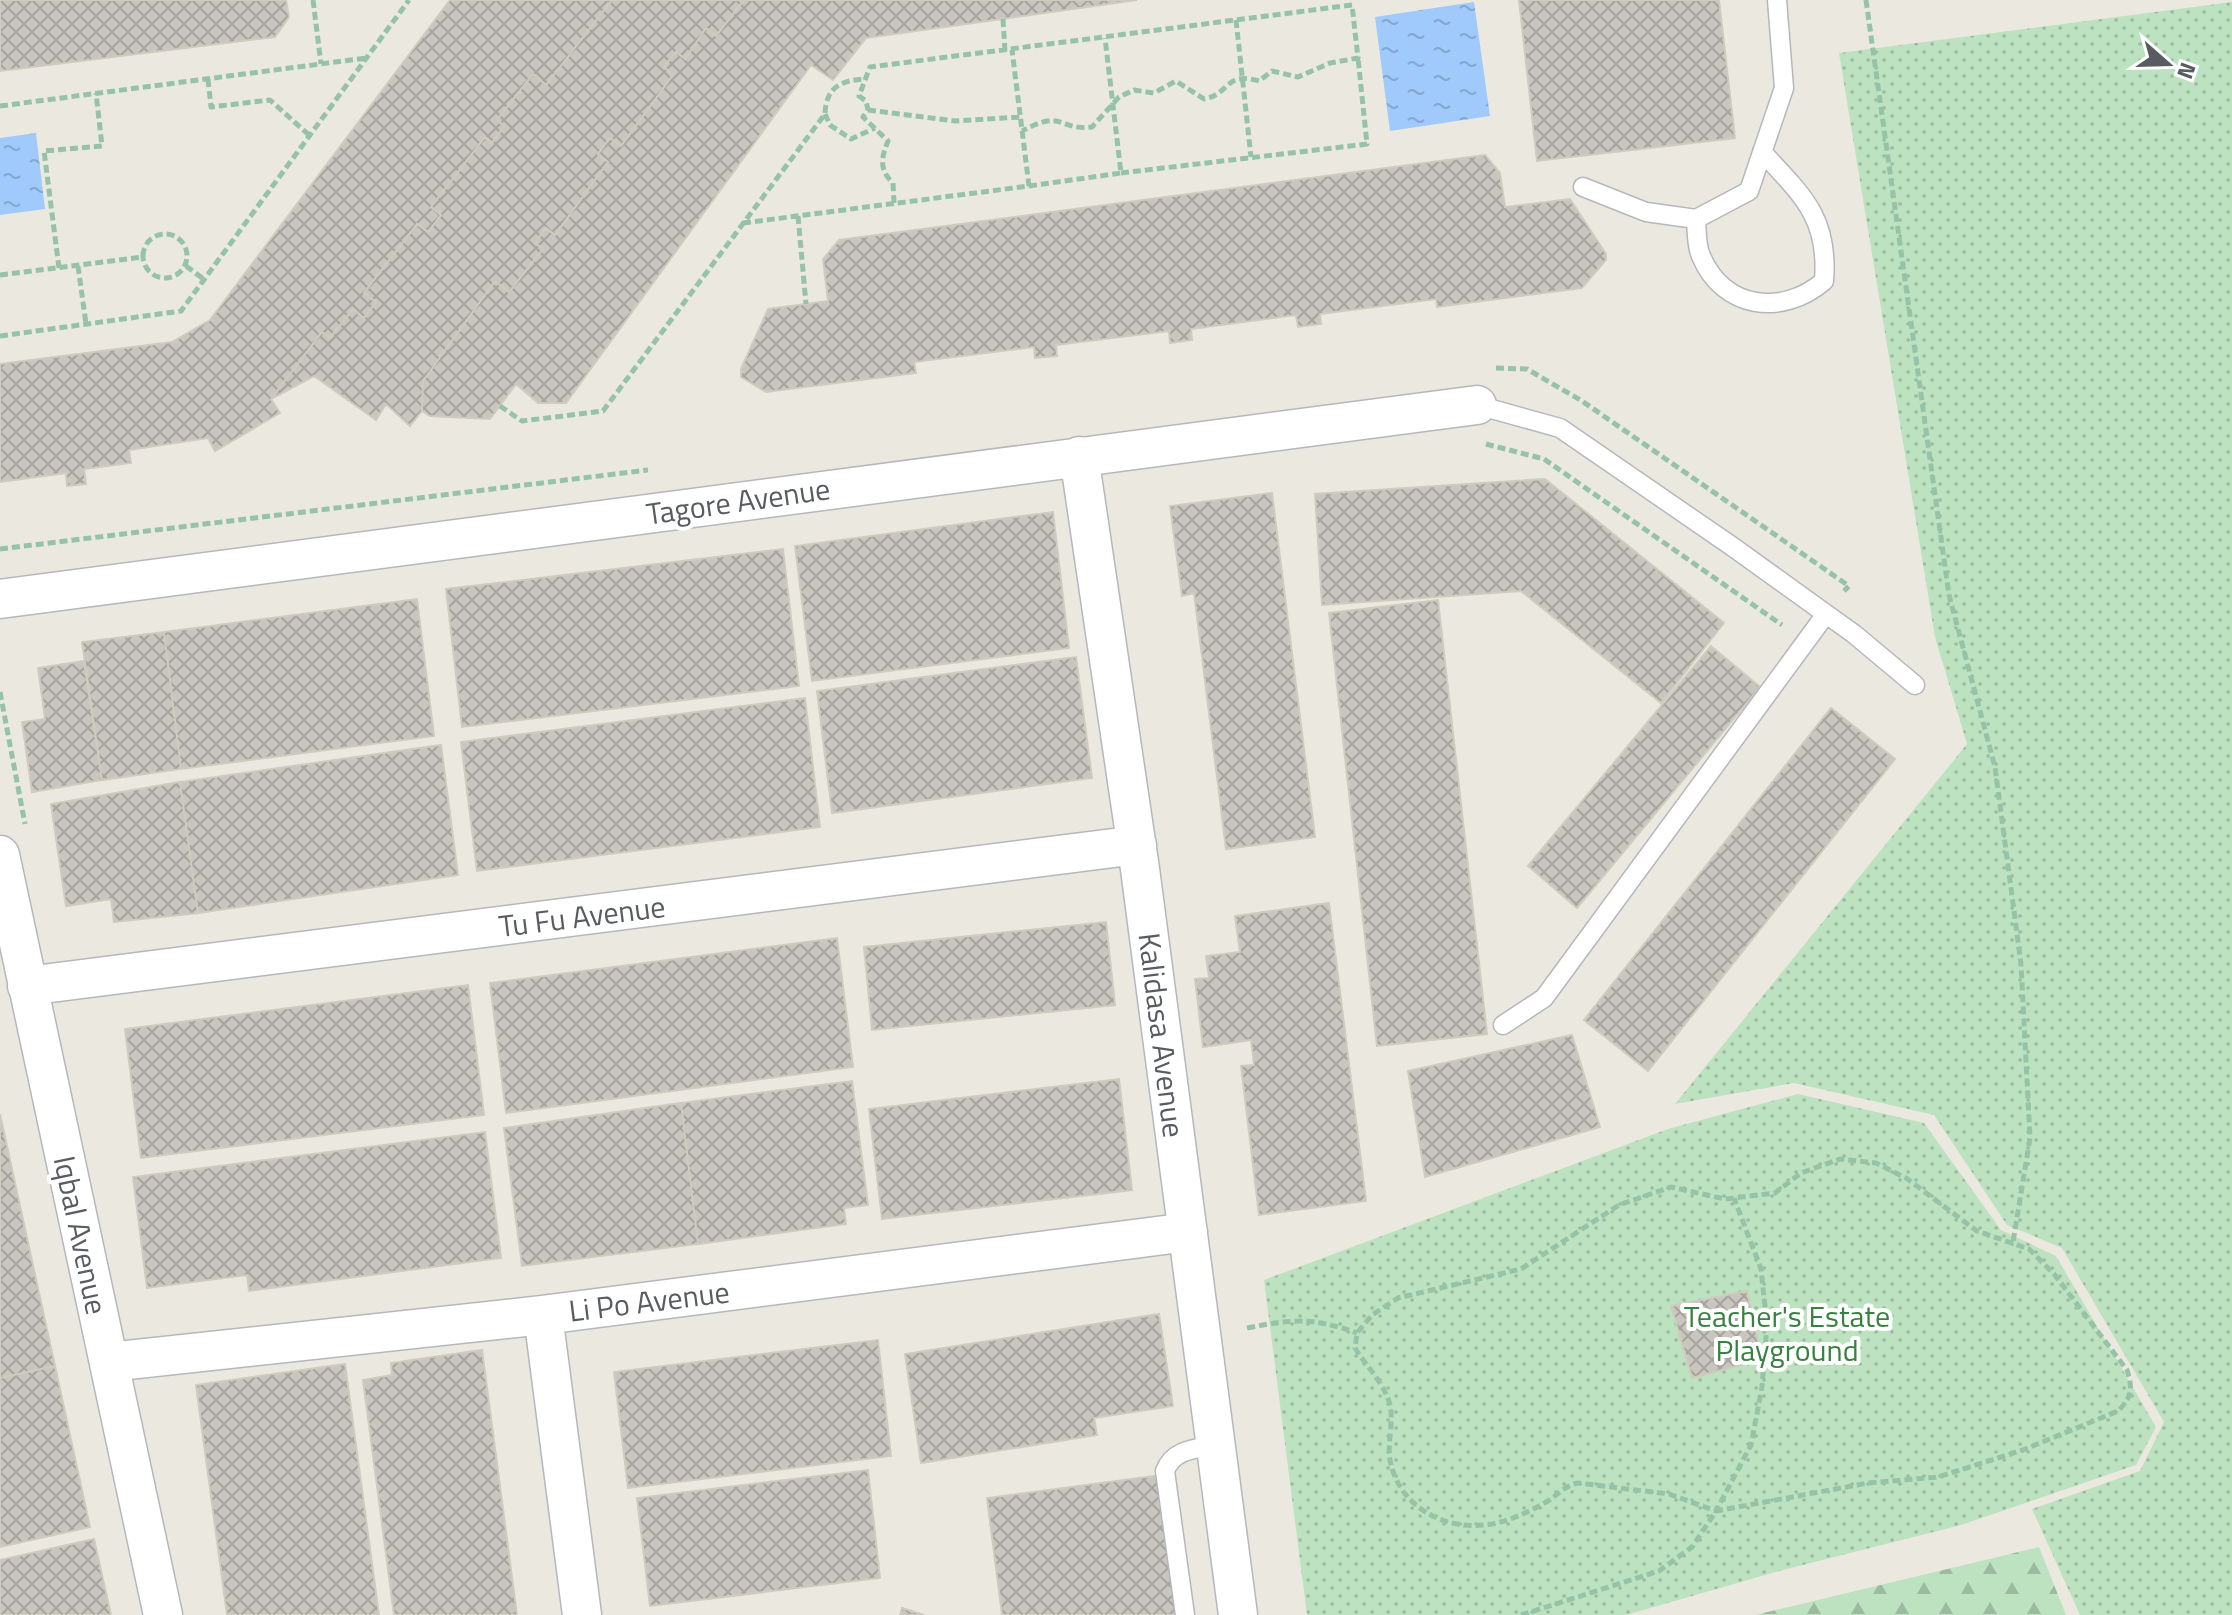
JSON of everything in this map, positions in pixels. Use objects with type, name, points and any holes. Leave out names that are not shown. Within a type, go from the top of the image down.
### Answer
[{"type":"street","name":"Tagore Avenue","points":[[0,599],[1079,456],[1479,424]]},
{"type":"street","name":"Kalidasa Avenue","points":[[1079,456],[1137,845],[1238,1615]]},
{"type":"street","name":"Tu Fu Avenue","points":[[27,986],[1137,845]]},
{"type":"street","name":"Iqbal Avenue","points":[[0,855],[163,1615]]},
{"type":"street","name":"Li Po Avenue","points":[[109,1362],[543,1315],[1188,1232]]},
{"type":"street","points":[[543,1315],[582,1615]]},
{"type":"lane","points":[[1583,187],[1646,212],[1696,219],[1749,191],[1784,88],[1777,0]]},
{"type":"lane","points":[[1696,219],[1700,253],[1713,278],[1731,294],[1752,303],[1782,304],[1809,294],[1824,281],[1826,255],[1822,228],[1806,199],[1762,152]]},
{"type":"lane","points":[[1479,424],[1560,428],[1826,614],[1915,685]]},
{"type":"lane","points":[[1503,1025],[1544,998],[1826,614]]},
{"type":"lane","points":[[1185,1615],[1165,1471],[1169,1460],[1180,1452],[1216,1445]]},
{"type":"path","points":[[313,0],[321,64]]},
{"type":"path","points":[[0,336],[181,311],[409,0]]},
{"type":"path","points":[[1866,0],[1949,595],[1995,767],[2015,919],[2029,1079],[2030,1138],[2013,1242]]},
{"type":"path","points":[[743,223],[1367,144],[1352,5],[870,67],[859,96],[866,101],[868,110],[863,117],[888,141],[882,163],[884,175],[893,183],[894,203]]},
{"type":"path","points":[[1003,19],[1005,51]]},
{"type":"path","points":[[1236,20],[1251,157]]},
{"type":"path","points":[[1105,38],[1121,173]]},
{"type":"path","points":[[1012,50],[1029,186]]},
{"type":"path","points":[[0,106],[367,58]]},
{"type":"path","points":[[1022,131],[1044,119],[1061,120],[1076,129],[1092,127],[1113,104],[1134,90],[1154,93],[1176,81],[1187,86],[1194,95],[1213,98],[1228,82],[1242,76],[1259,81],[1272,71],[1298,77],[1330,63],[1358,58]]},
{"type":"path","points":[[208,79],[211,107],[270,100],[310,136]]},
{"type":"path","points":[[866,79],[847,80],[834,86],[826,100],[825,114],[830,125],[851,139],[875,128]]},
{"type":"path","points":[[59,268],[44,151],[102,146],[96,93]]},
{"type":"path","points":[[868,110],[956,121],[1021,117]]},
{"type":"path","points":[[500,406],[522,421],[603,411],[825,114]]},
{"type":"path","points":[[798,216],[806,304]]},
{"type":"path","points":[[166,233],[185,244],[186,266],[176,276],[161,278],[149,271],[143,257],[152,238],[166,233]]},
{"type":"path","points":[[0,275],[143,257]]},
{"type":"path","points":[[78,266],[86,324]]},
{"type":"path","points":[[186,266],[205,280]]},
{"type":"path","points":[[1479,424],[1544,459],[1805,642]]},
{"type":"path","points":[[1840,1159],[1876,1163],[1906,1178],[1977,1231],[2013,1242],[2029,1249],[2054,1274],[2127,1370],[2132,1386],[2130,1400],[2118,1411],[2023,1450],[1938,1477],[1868,1483],[1716,1511],[1669,1494],[1578,1483],[1565,1485],[1551,1499],[1526,1513],[1490,1524],[1438,1519],[1410,1503],[1403,1492],[1390,1460],[1390,1406],[1383,1388],[1355,1348],[1357,1333],[1372,1315],[1398,1298],[1521,1269],[1619,1205],[1671,1187],[1734,1198],[1775,1193],[1801,1173],[1840,1159]]},
{"type":"path","points":[[1521,1615],[1659,1571],[1692,1547],[1716,1511],[1751,1445],[1762,1387],[1767,1325],[1761,1269],[1734,1198]]},
{"type":"path","points":[[1247,1328],[1302,1318],[1322,1320],[1357,1333]]},
{"type":"green space","points":[[2232,2],[2232,1615],[2080,1615],[2032,1509],[2140,1471],[2164,1422],[2062,1248],[2007,1225],[1934,1115],[1794,1083],[1675,1104],[1967,744],[1935,637],[1839,53]]},
{"type":"green space","name":"Teacher's Estate Playground","points":[[1798,1094],[1924,1123],[2001,1230],[2056,1256],[2156,1427],[2136,1465],[1961,1525],[1783,1570],[1626,1615],[1307,1615],[1264,1280],[1668,1129]]},
{"type":"green space","points":[[2039,1547],[2066,1615],[1755,1615]]},
{"type":"water","points":[[1474,2],[1490,116],[1390,131],[1375,17]]},
{"type":"water","points":[[36,133],[45,209],[0,215],[0,138]]},
{"type":"building","points":[[0,0],[286,0],[289,17],[275,37],[0,71]]},
{"type":"building","points":[[450,0],[612,0],[546,85],[533,74],[497,120],[504,126],[492,143],[485,137],[431,207],[441,215],[428,232],[417,224],[364,293],[376,302],[364,318],[353,309],[330,338],[322,332],[271,399],[280,413],[215,451],[208,438],[129,450],[131,463],[84,469],[86,484],[67,486],[66,473],[0,482],[0,364],[172,342],[210,320]]},
{"type":"building","points":[[612,0],[744,0],[716,36],[706,28],[685,59],[676,52],[664,67],[673,75],[621,146],[610,138],[598,154],[608,162],[555,235],[546,228],[535,243],[543,249],[509,292],[495,281],[423,381],[422,411],[410,426],[386,404],[376,420],[314,376],[271,399],[322,332],[330,338],[353,309],[364,318],[376,302],[364,293],[417,224],[428,232],[441,215],[431,207],[485,137],[492,143],[504,126],[497,120],[533,74],[546,85]]},
{"type":"building","points":[[744,0],[1137,0],[866,38],[833,80],[811,65],[566,403],[538,403],[516,384],[490,419],[430,416],[422,411],[423,381],[495,281],[509,292],[543,249],[535,243],[546,228],[555,235],[608,162],[598,154],[610,138],[621,146],[673,75],[664,67],[676,52],[685,59],[706,28],[716,36]]},
{"type":"building","points":[[1519,0],[1719,0],[1735,138],[1537,161]]},
{"type":"building","points":[[1485,155],[1500,173],[1505,207],[1570,199],[1606,254],[1606,260],[1582,288],[1437,307],[1436,299],[1320,314],[1321,324],[1298,327],[1296,315],[1191,329],[1192,340],[1170,343],[1169,331],[1056,345],[1057,356],[1035,358],[1034,347],[914,362],[916,373],[766,392],[741,377],[741,369],[768,309],[828,301],[823,259],[839,240]]},
{"type":"building","points":[[1545,479],[1724,623],[1661,703],[1521,591],[1322,605],[1315,494]]},
{"type":"building","points":[[1272,493],[1315,837],[1226,849],[1194,593],[1182,596],[1170,506]]},
{"type":"building","points":[[1053,512],[1069,648],[812,681],[795,546]]},
{"type":"building","points":[[783,549],[799,686],[462,727],[446,589]]},
{"type":"building","points":[[417,599],[434,736],[181,769],[164,632]]},
{"type":"building","points":[[1438,600],[1487,1034],[1377,1046],[1329,613]]},
{"type":"building","points":[[164,632],[181,769],[102,780],[82,642]]},
{"type":"building","points":[[1711,646],[1760,687],[1577,908],[1528,866]]},
{"type":"building","points":[[1076,657],[1092,778],[832,813],[817,691]]},
{"type":"building","points":[[84,661],[102,780],[32,792],[22,722],[45,719],[38,668]]},
{"type":"building","points":[[805,698],[820,827],[477,871],[461,742]]},
{"type":"building","points":[[1831,708],[1895,759],[1648,1071],[1584,1020]]},
{"type":"building","points":[[441,745],[458,875],[198,913],[180,782]]},
{"type":"building","points":[[180,782],[198,913],[114,922],[111,899],[66,906],[51,804]]},
{"type":"building","points":[[1329,903],[1366,1201],[1259,1215],[1241,1066],[1254,1065],[1251,1040],[1203,1047],[1195,979],[1209,978],[1206,956],[1240,952],[1235,916]]},
{"type":"building","points":[[1106,922],[1115,1005],[872,1030],[864,947]]},
{"type":"building","points":[[837,938],[853,1067],[506,1113],[490,983]]},
{"type":"building","points":[[468,985],[484,1115],[141,1158],[125,1029]]},
{"type":"building","points":[[1572,1035],[1600,1127],[1425,1177],[1408,1071]]},
{"type":"building","points":[[1119,1079],[1132,1190],[882,1219],[869,1109]]},
{"type":"building","points":[[852,1081],[868,1205],[844,1208],[846,1224],[698,1244],[681,1103]]},
{"type":"building","points":[[681,1103],[698,1244],[522,1266],[504,1128]]},
{"type":"building","points":[[0,1114],[55,1366],[0,1378]]},
{"type":"building","points":[[485,1132],[501,1258],[249,1291],[247,1275],[147,1288],[133,1177]]},
{"type":"building","points":[[1747,1291],[1762,1359],[1692,1378],[1671,1306]]},
{"type":"building","points":[[1159,1314],[1173,1406],[1094,1418],[1097,1435],[921,1463],[905,1354]]},
{"type":"building","points":[[878,1340],[891,1456],[628,1488],[614,1372]]},
{"type":"building","points":[[482,1350],[517,1615],[394,1615],[363,1380],[392,1375],[391,1363]]},
{"type":"building","points":[[345,1364],[379,1615],[227,1615],[196,1385]]},
{"type":"building","points":[[55,1366],[90,1527],[0,1547],[0,1378]]},
{"type":"building","points":[[868,1470],[880,1578],[650,1606],[637,1498]]},
{"type":"building","points":[[1161,1475],[1177,1615],[1002,1615],[987,1498]]},
{"type":"building","points":[[94,1539],[111,1615],[0,1615],[0,1560]]},
{"type":"building","points":[[902,1608],[924,1615],[900,1615]]}]
